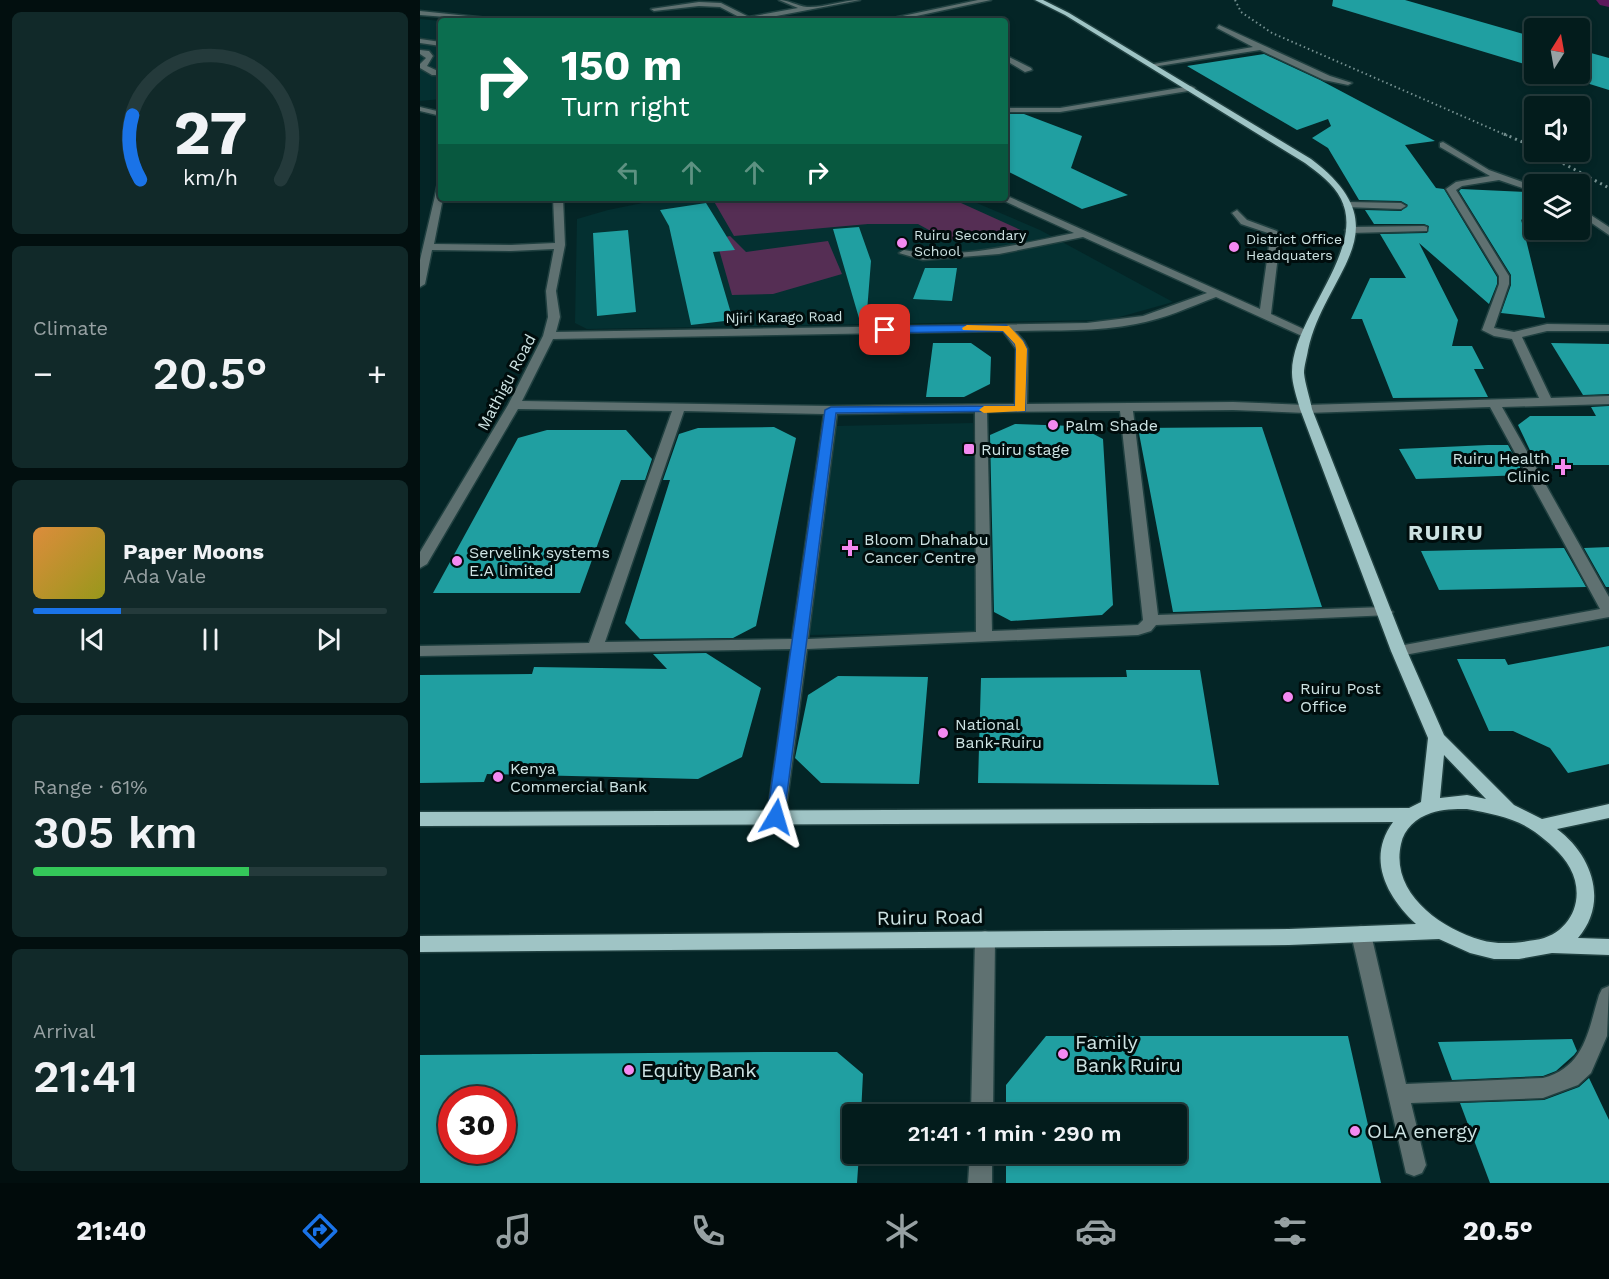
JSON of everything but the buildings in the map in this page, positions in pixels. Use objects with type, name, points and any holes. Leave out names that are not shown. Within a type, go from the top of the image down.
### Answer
[{"type":"main road","points":[[1038,0],[1067,14],[1152,64],[1308,161],[1329,177],[1346,200],[1352,224],[1342,263],[1306,334],[1298,372],[1306,409],[1399,651],[1437,738],[1508,810]]},
{"type":"main road","points":[[1430,806],[1437,738]]},
{"type":"main road","points":[[1552,945],[1577,928],[1588,903],[1584,876],[1567,849],[1540,825],[1508,810],[1467,802],[1430,806],[1411,815],[1396,830],[1388,848],[1389,869],[1398,892],[1415,913],[1440,931],[1478,947],[1517,952],[1552,945],[1609,946]]},
{"type":"main road","points":[[1540,825],[1609,811]]},
{"type":"main road","points":[[420,819],[1411,815]]},
{"type":"main road","name":"Ruiru Road","points":[[420,944],[1289,937],[1440,931]]},
{"type":"street","points":[[782,0],[805,9]]},
{"type":"street","points":[[754,18],[857,0]]},
{"type":"street","points":[[897,18],[988,0]]},
{"type":"street","points":[[654,9],[699,3],[721,5],[746,18]]},
{"type":"street","points":[[927,12],[937,18]]},
{"type":"street","points":[[422,14],[465,18]]},
{"type":"street","points":[[1219,27],[1327,78],[1348,83]]},
{"type":"street","points":[[420,41],[438,44]]},
{"type":"street","points":[[1152,64],[1261,48]]},
{"type":"street","points":[[424,53],[430,57],[422,66],[435,73]]},
{"type":"street","points":[[1008,59],[1028,70]]},
{"type":"street","points":[[1008,110],[1060,110],[1191,88]]},
{"type":"street","points":[[420,109],[438,113]]},
{"type":"street","points":[[1047,121],[1049,116],[1060,110]]},
{"type":"street","points":[[1443,145],[1474,167],[1497,178],[1524,186]]},
{"type":"street","points":[[1497,178],[1459,184],[1451,189],[1504,276],[1504,284],[1488,330],[1498,334],[1516,336],[1524,330],[1609,328]]},
{"type":"street","points":[[1008,199],[1306,334]]},
{"type":"street","points":[[420,284],[438,201]]},
{"type":"street","name":"Mathigu Road","points":[[420,564],[514,405],[549,336],[554,317],[551,291],[560,245],[558,201]]},
{"type":"street","points":[[1347,205],[1401,206]]},
{"type":"street","points":[[1237,213],[1244,222],[1272,231],[1275,239],[1265,315]]},
{"type":"street","points":[[1590,218],[1609,232]]},
{"type":"street","points":[[1350,230],[1424,229]]},
{"type":"street","points":[[904,253],[923,256],[999,251],[1084,234]]},
{"type":"street","points":[[429,248],[471,246],[526,249],[560,245]]},
{"type":"street","name":"Njiri Karago Road","points":[[549,336],[1084,326],[1135,321],[1167,312],[1214,294]]},
{"type":"street","points":[[1006,328],[1020,343],[1022,349],[1021,409]]},
{"type":"street","points":[[1516,336],[1547,402]]},
{"type":"street","points":[[514,405],[831,410],[1233,406],[1306,409],[1609,400]]},
{"type":"street","points":[[1399,651],[1609,612],[1494,403]]},
{"type":"street","points":[[595,648],[679,408]]},
{"type":"street","points":[[420,651],[798,645],[1146,628],[1151,620],[1126,408]]},
{"type":"street","points":[[776,817],[831,410]]},
{"type":"street","points":[[981,410],[984,637]]},
{"type":"street","points":[[1151,620],[1385,612]]},
{"type":"street","points":[[1361,934],[1414,1165]]},
{"type":"street","points":[[982,1104],[985,939]]},
{"type":"street","points":[[1398,1094],[1543,1088],[1560,1083],[1577,1074],[1587,1059],[1609,995]]},
{"type":"street","points":[[980,1183],[981,1164]]},
{"type":"shaded area","points":[[420,19],[438,21],[438,99],[420,101]]},
{"type":"shaded area","points":[[652,201],[972,201],[1040,230],[1173,302],[1109,320],[587,329],[575,323],[577,219]]},
{"type":"shaded area","points":[[714,201],[957,201],[1025,232],[947,240],[918,224],[868,224],[734,236]]},
{"type":"shaded area","points":[[730,236],[746,252],[828,241],[842,274],[773,294],[732,295],[716,239]]},
{"type":"shaded area","points":[[973,423],[978,632],[808,635],[836,426]]},
{"type":"railway","points":[[1235,0],[1241,12],[1272,33],[1508,136]]},
{"type":"railway","points":[[1504,134],[1524,143]]},
{"type":"railway","points":[[1561,162],[1609,188]]},
{"type":"slow traffic","points":[[967,328],[1006,328],[1014,335],[1022,349],[1021,409],[984,410]]},
{"type":"place","name":"Ruiru Secondary School","points":[[902,243]]},
{"type":"place","name":"District Office Headquaters","points":[[1234,247]]},
{"type":"place","name":"Palm Shade","points":[[1053,425]]},
{"type":"place","name":"Ruiru stage","points":[[969,449]]},
{"type":"place","name":"Ruiru Health Clinic","points":[[1563,467]]},
{"type":"place","name":"Bloom Dhahabu Cancer Centre","points":[[850,548]]},
{"type":"place","name":"Servelink systems E.A limited","points":[[457,561]]},
{"type":"place","name":"Ruiru Post Office","points":[[1288,697]]},
{"type":"place","name":"National Bank-Ruiru","points":[[943,733]]},
{"type":"place","name":"Kenya Commercial Bank","points":[[498,777]]},
{"type":"place","name":"Family Bank Ruiru","points":[[1063,1054]]},
{"type":"place","name":"Equity Bank","points":[[629,1070]]},
{"type":"place","name":"OLA energy","points":[[1355,1131]]},
{"type":"district","name":"RUIRU","points":[[1446,532]]},
{"type":"route","points":[[776,817],[831,410],[1021,409],[1022,349],[1014,335],[1006,328],[885,330]]}]
